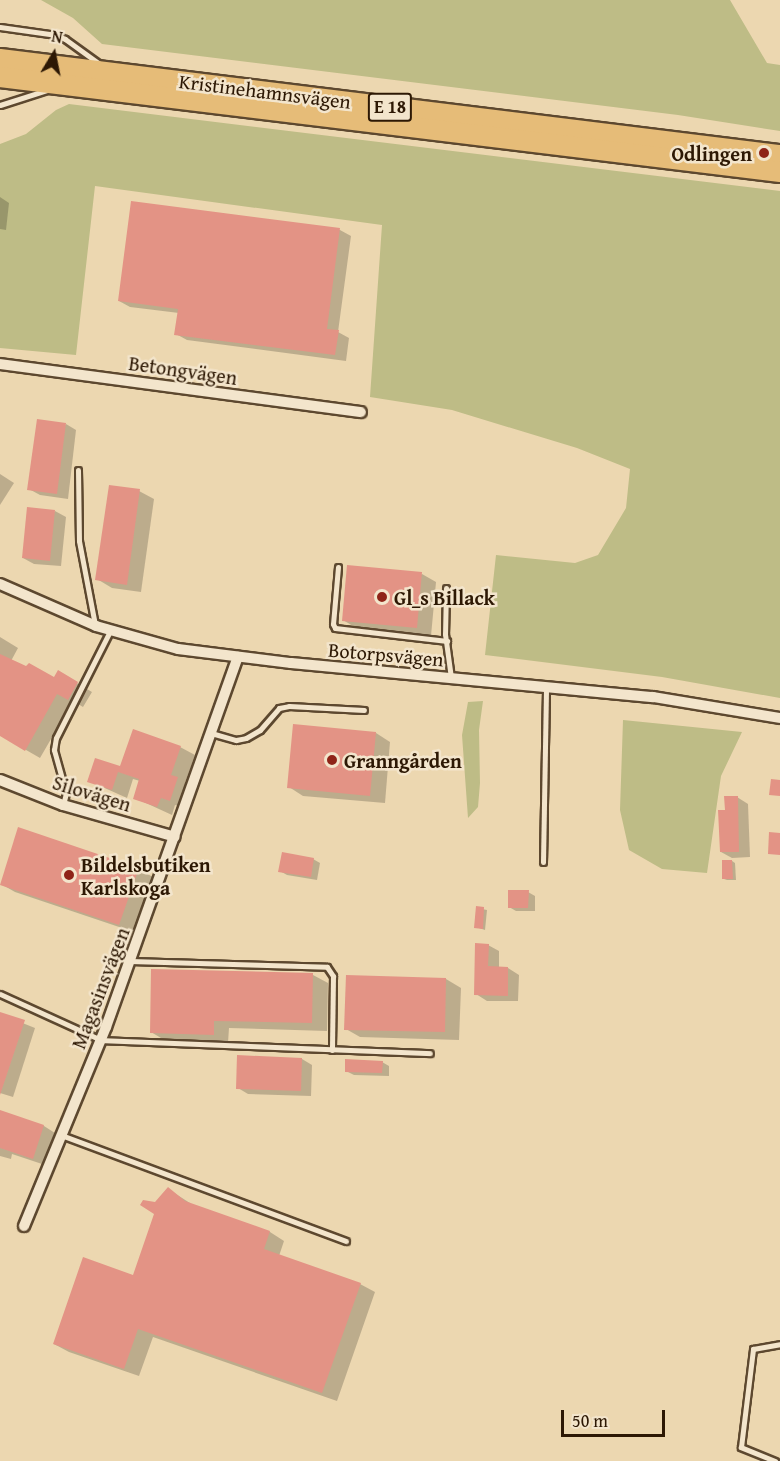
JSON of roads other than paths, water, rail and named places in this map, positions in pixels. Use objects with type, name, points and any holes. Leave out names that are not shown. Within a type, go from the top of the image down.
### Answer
[{"type":"highway","name":"Kristinehamnsvägen","points":[[0,59],[780,155]]},
{"type":"highway","name":"Kristinehamnsvägen","points":[[0,77],[780,172]]},
{"type":"street","name":"Betongvägen","points":[[0,364],[361,412]]},
{"type":"street","name":"Botorpsvägen","points":[[0,584],[30,600],[96,626],[178,649],[237,657],[653,697],[780,718]]},
{"type":"street","name":"Magasinsvägen","points":[[24,1226],[101,1040],[175,837],[237,657]]},
{"type":"street","name":"Silovägen","points":[[0,780],[63,805],[175,837]]},
{"type":"lane","name":"E 18","points":[[0,27],[65,39],[112,73]]},
{"type":"lane","name":"E 18","points":[[0,105],[61,85]]},
{"type":"lane","points":[[78,470],[79,541],[96,626]]},
{"type":"lane","points":[[338,567],[333,624],[335,628],[447,641]]},
{"type":"lane","points":[[446,588],[447,641],[451,678]]},
{"type":"lane","points":[[63,805],[66,793],[54,750],[56,738],[110,631]]},
{"type":"lane","points":[[543,862],[546,687]]},
{"type":"lane","points":[[211,733],[236,740],[246,738],[260,730],[279,708],[289,706],[364,710]]},
{"type":"lane","points":[[130,961],[327,967],[333,976],[332,1050]]},
{"type":"lane","points":[[0,994],[101,1040],[430,1053]]},
{"type":"lane","points":[[61,1136],[346,1241]]},
{"type":"lane","points":[[776,1461],[741,1447],[753,1349],[780,1344]]},
{"type":"place","name":"Odlingen","points":[[764,153]]},
{"type":"place","name":"Gl_s Billack","points":[[382,597]]},
{"type":"place","name":"Granngården","points":[[332,760]]},
{"type":"place","name":"Bildelsbutiken Karlskoga","points":[[69,875]]}]
